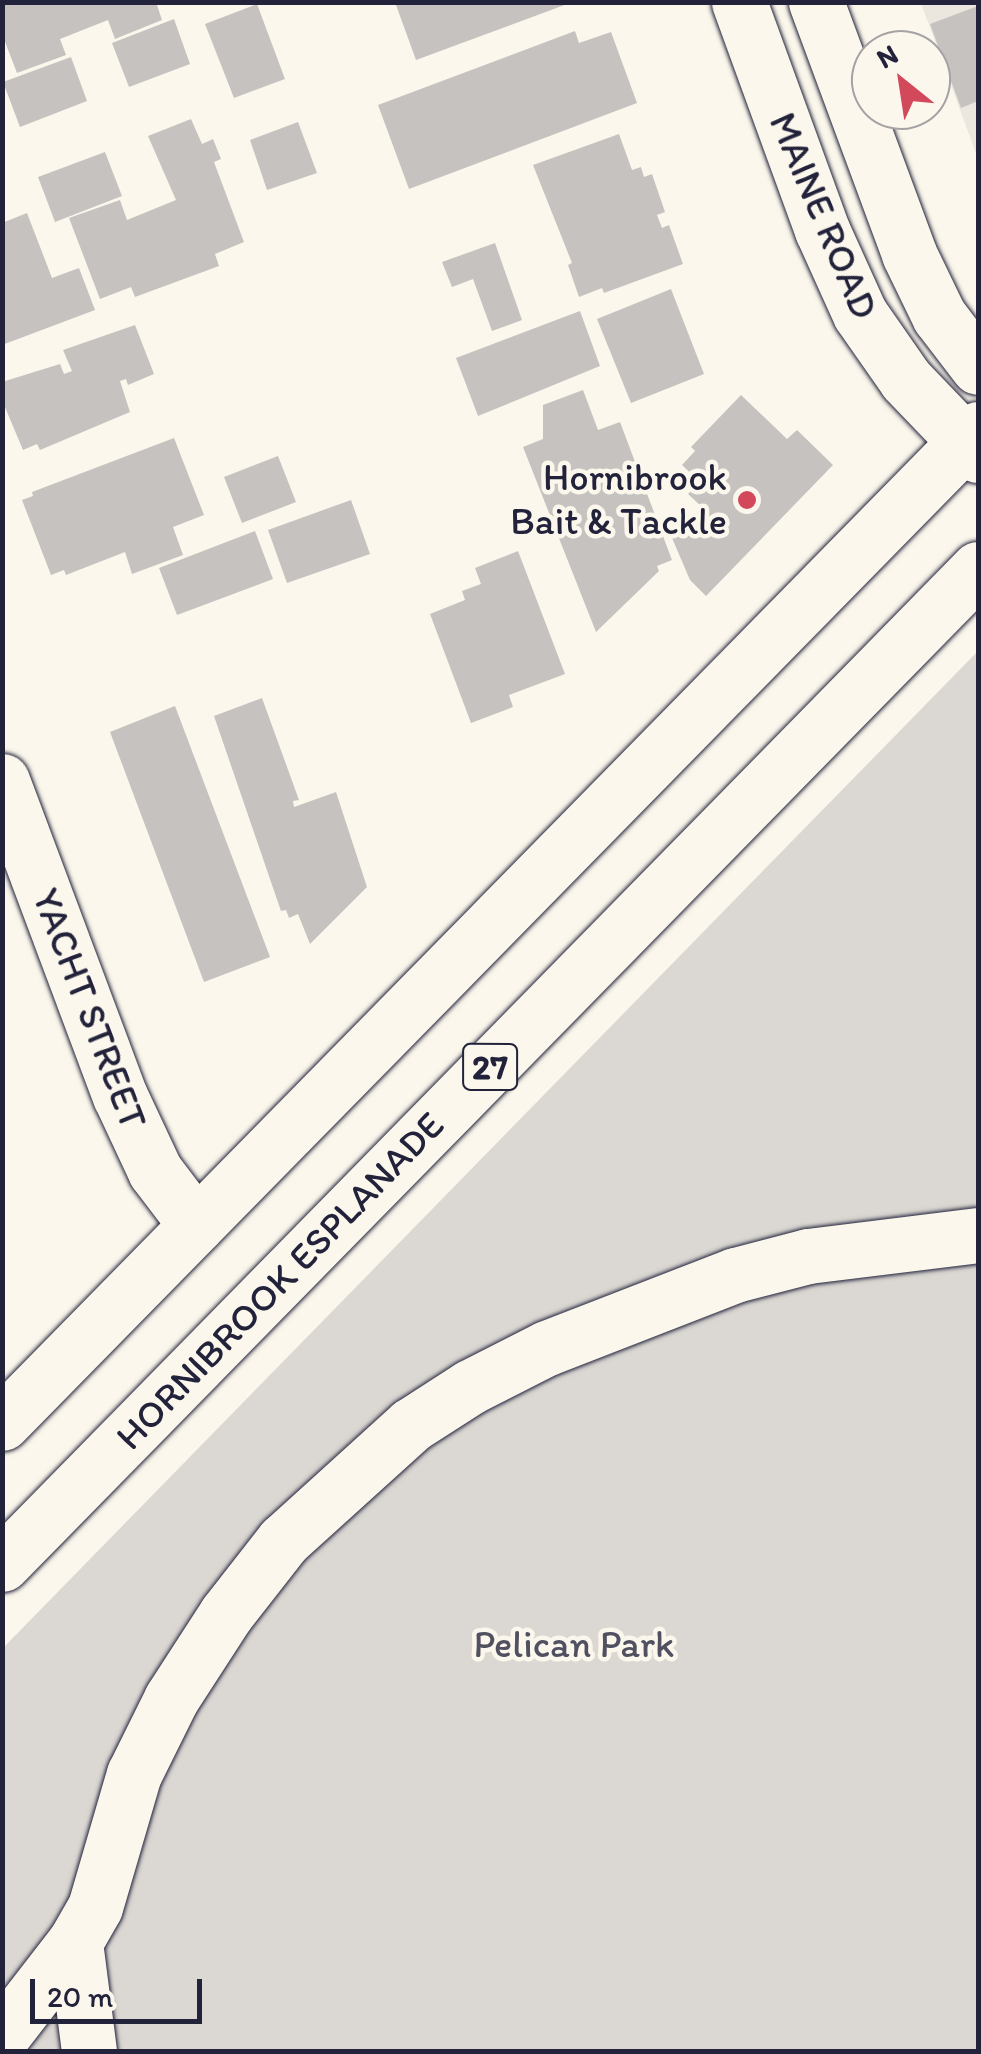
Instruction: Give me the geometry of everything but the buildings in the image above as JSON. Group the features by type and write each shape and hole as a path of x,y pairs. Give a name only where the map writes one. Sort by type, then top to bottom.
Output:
{"main road":[{"name":"MAINE ROAD","path":"739,2 822,230 860,314 906,380 974,442"},
{"name":"MAINE ROAD","path":"816,2 909,254 939,316 978,367"},
{"path":"2,1423 974,442"},
{"name":"HORNIBROOK ESPLANADE","path":"2,1564 978,569"},
{"name":"YACHT STREET","path":"2,781 120,1096 154,1172 196,1225"},
{"path":"2,2036 76,1942 95,1907 134,1774 171,1699 216,1628 282,1541 411,1425 470,1387 547,1348 735,1275 808,1256 978,1235"},
{"path":"76,1942 89,2052"}],"shaded area":[{"path":"921,3 978,3 978,159 951,85 951,30 931,30"}],"green space":[{"name":"Pelican Park","path":"978,651 978,2051 3,2052 3,1648"}],"place":[{"name":"Hornibrook Bait & Tackle","path":"747,500"}]}
